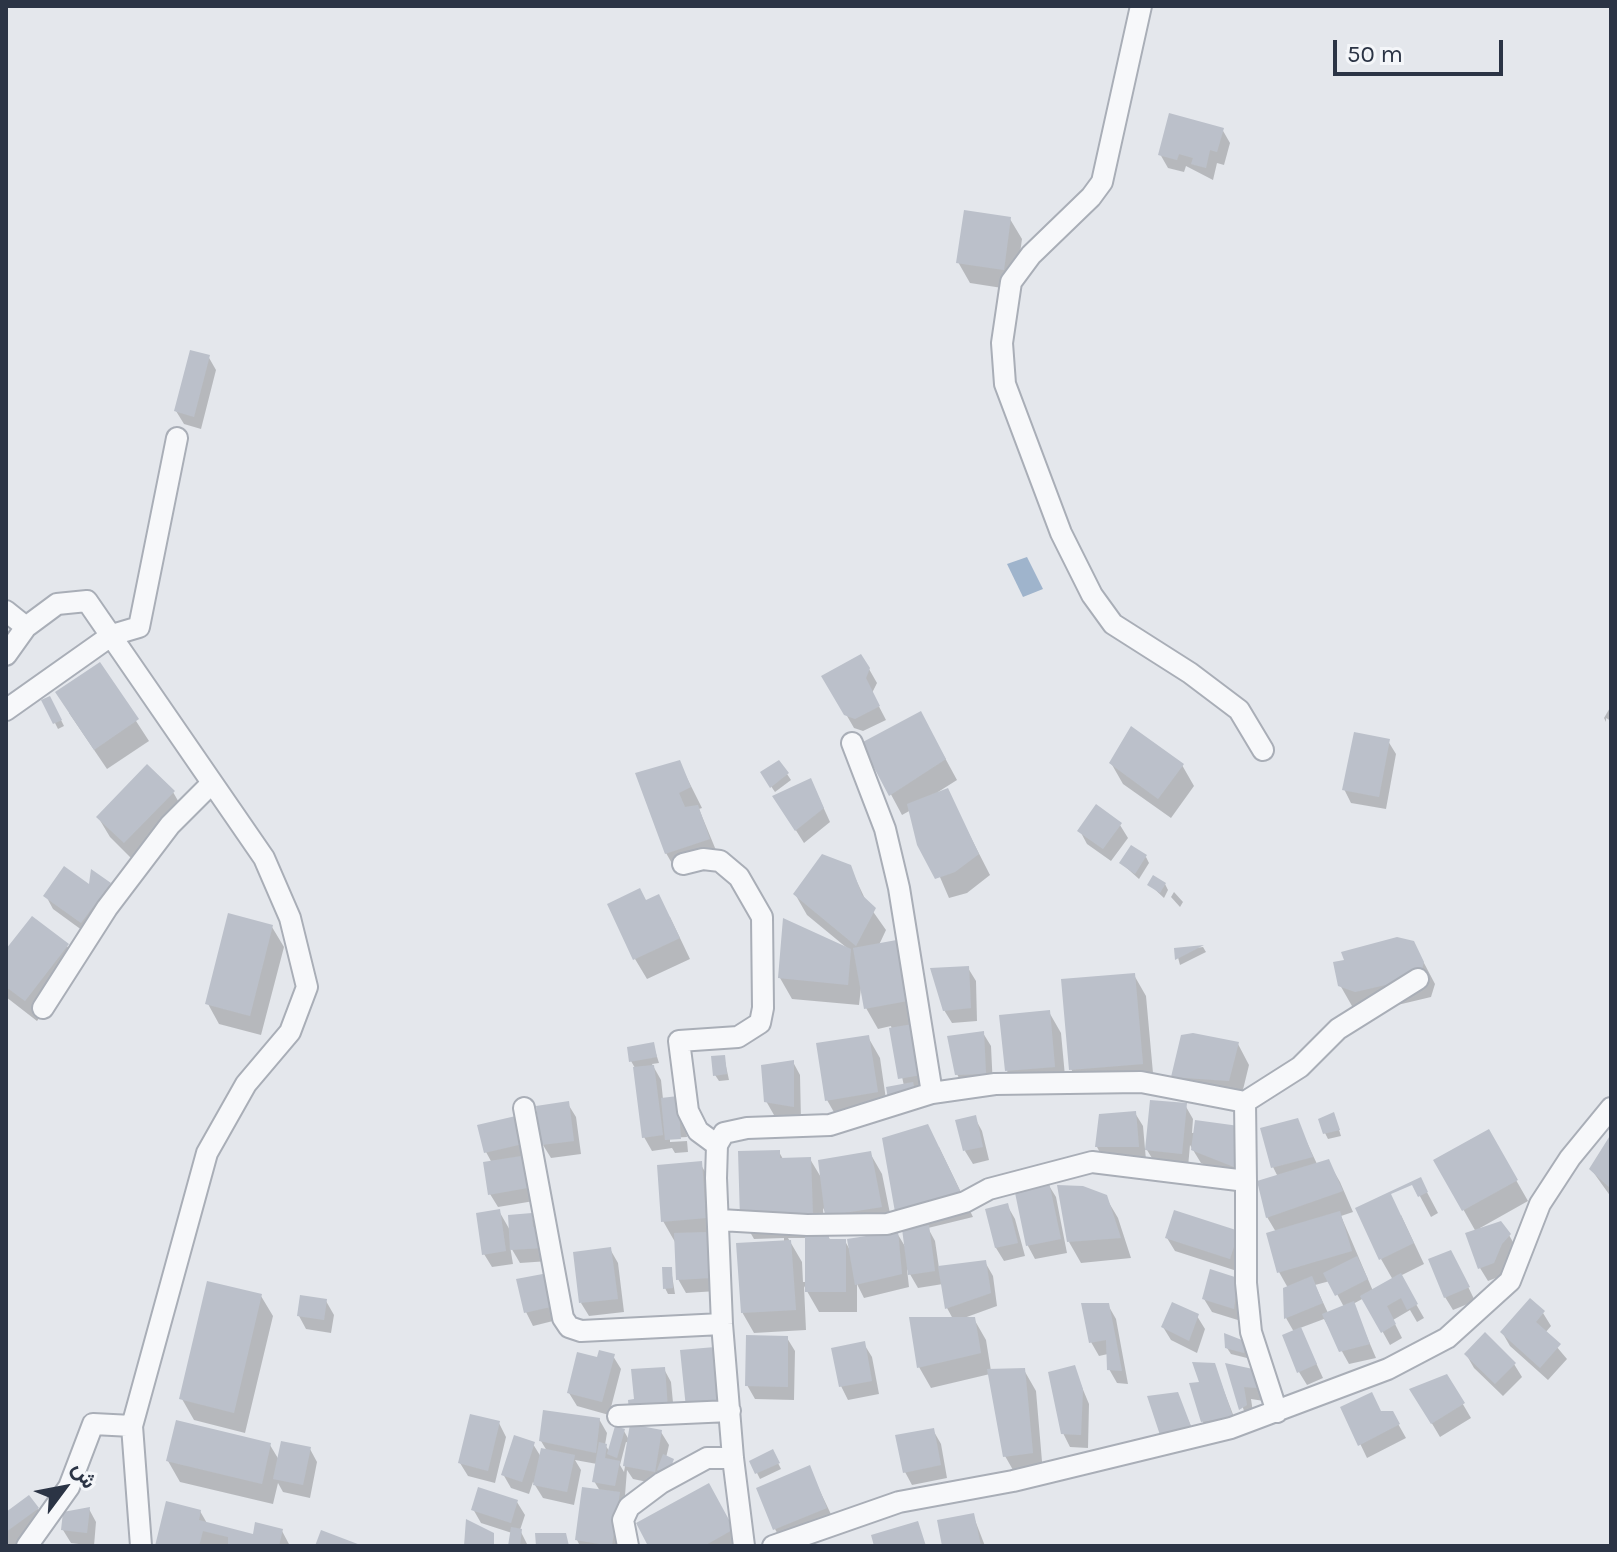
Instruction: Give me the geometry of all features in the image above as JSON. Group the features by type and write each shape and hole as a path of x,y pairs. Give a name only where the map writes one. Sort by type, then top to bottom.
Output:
{"street":[{"path":"1141,6 1102,182 1091,197 1031,255 1011,282 1002,343 1005,384 1061,533 1092,595 1113,624 1190,673 1239,710 1263,750"},
{"path":"6,710 112,635 139,627 177,438"},
{"path":"6,655 26,627 57,604 87,601 264,858 290,918 307,987 290,1032 246,1084 207,1153 132,1426 141,1546"},
{"path":"6,611 26,627"},
{"path":"852,743 885,829 899,888 932,1093"},
{"path":"43,1008 107,908 170,825 212,783"},
{"path":"683,864 703,859 720,861 744,884 762,917 762,1019 751,1032 738,1037 679,1041 688,1111 698,1131 717,1145"},
{"path":"744,1546 722,1324 716,1178 717,1145 724,1133 733,1129 830,1125 932,1093 995,1084 1141,1082 1245,1102 1300,1067 1338,1029 1418,979"},
{"path":"1245,1102 1246,1283 1251,1332 1277,1412"},
{"path":"524,1108 563,1318 569,1327 581,1331 722,1324"},
{"path":"773,1546 899,1502 1013,1481 1231,1428 1388,1369 1447,1338 1510,1281 1540,1204 1570,1158 1611,1108"},
{"path":"720,1220 807,1225 887,1224 965,1202 989,1189 1092,1162 1246,1181"},
{"path":"618,1416 730,1411"},
{"path":"27,1546 69,1487 93,1424 132,1426"},
{"path":"628,1546 623,1520 629,1507 661,1483 707,1458 733,1458"}],"water":[{"path":"1027,557 1043,589 1023,597 1007,564"}],"building":[{"path":"1169,113 1224,128 1217,152 1210,150 1206,168 1191,164 1193,158 1179,154 1177,160 1158,155"},
{"path":"964,210 1011,217 1004,270 956,263"},
{"path":"190,350 210,355 194,417 174,411"},
{"path":"861,654 870,668 866,678 880,706 855,719 844,715 821,676"},
{"path":"100,662 139,719 94,750 55,692"},
{"path":"50,696 62,720 53,724 41,700"},
{"path":"921,711 946,759 889,796 861,743"},
{"path":"1131,726 1184,764 1158,799 1109,763"},
{"path":"1354,732 1390,739 1379,797 1342,790"},
{"path":"680,760 691,787 679,793 685,807 698,805 710,839 665,854 635,773"},
{"path":"779,760 789,773 770,788 760,772"},
{"path":"147,764 175,791 124,843 96,817"},
{"path":"811,778 824,808 795,831 772,796"},
{"path":"948,788 979,854 955,872 935,879 917,845 907,804"},
{"path":"1096,804 1122,823 1103,849 1077,831"},
{"path":"1131,845 1147,855 1135,874 1119,863"},
{"path":"822,854 851,865 862,895 876,908 856,946 793,894"},
{"path":"64,866 89,884 91,869 111,883 81,923 43,896"},
{"path":"1153,875 1166,883 1160,893 1147,885"},
{"path":"640,888 646,900 659,894 680,938 633,960 607,904"},
{"path":"228,913 273,925 250,1016 205,1004"},
{"path":"32,916 69,944 25,1001 6,987 6,949"},
{"path":"783,918 851,949 848,985 778,978"},
{"path":"1397,937 1414,941 1424,962 1420,977 1355,992 1338,986 1333,962 1344,960 1341,952"},
{"path":"902,939 913,1000 864,1009 853,948"},
{"path":"1204,945 1175,960 1174,948"},
{"path":"969,966 971,1008 943,1011 930,968"},
{"path":"1135,973 1143,1064 1069,1070 1061,979"},
{"path":"1050,1010 1055,1067 1005,1071 999,1015"},
{"path":"913,1024 921,1075 898,1079 889,1028"},
{"path":"984,1031 986,1074 955,1075 947,1036"},
{"path":"1193,1033 1239,1042 1229,1081 1171,1077 1181,1035"},
{"path":"869,1035 878,1092 825,1101 816,1043"},
{"path":"654,1042 657,1057 629,1062 627,1047"},
{"path":"725,1055 727,1074 713,1076 711,1056"},
{"path":"794,1060 794,1107 764,1102 761,1065"},
{"path":"654,1065 663,1135 642,1138 633,1067"},
{"path":"913,1082 916,1094 888,1099 886,1087"},
{"path":"678,1096 681,1139 665,1140 661,1098"},
{"path":"1150,1100 1187,1103 1182,1154 1145,1150"},
{"path":"569,1101 574,1141 541,1145 536,1106"},
{"path":"1136,1111 1139,1147 1095,1147 1099,1114"},
{"path":"1334,1112 1340,1130 1323,1134 1318,1119"},
{"path":"520,1115 527,1143 484,1153 477,1125"},
{"path":"976,1115 983,1147 963,1151 955,1120"},
{"path":"1298,1118 1313,1157 1271,1168 1260,1128"},
{"path":"1195,1120 1239,1126 1239,1169 1191,1150"},
{"path":"928,1124 963,1197 895,1212 882,1138"},
{"path":"1489,1129 1518,1180 1462,1211 1433,1160"},
{"path":"1611,1134 1611,1189 1589,1169"},
{"path":"780,1150 780,1158 811,1157 813,1217 740,1219 738,1151"},
{"path":"871,1151 882,1207 825,1216 818,1160"},
{"path":"528,1155 533,1187 488,1195 483,1162"},
{"path":"1329,1159 1343,1191 1266,1218 1257,1181"},
{"path":"702,1161 706,1218 661,1222 657,1165"},
{"path":"1421,1177 1428,1192 1418,1197 1412,1185 1391,1194 1414,1243 1379,1260 1355,1208"},
{"path":"1049,1182 1061,1239 1026,1246 1014,1188"},
{"path":"1057,1185 1083,1186 1107,1195 1121,1238 1067,1242"},
{"path":"1008,1203 1018,1243 995,1248 985,1209"},
{"path":"500,1209 506,1251 482,1255 476,1213"},
{"path":"1174,1210 1239,1231 1230,1259 1165,1238"},
{"path":"1340,1211 1352,1251 1277,1273 1266,1233"},
{"path":"532,1213 533,1227 541,1227 543,1248 510,1250 508,1215"},
{"path":"1501,1221 1511,1234 1502,1244 1494,1263 1478,1269 1465,1233"},
{"path":"929,1225 935,1271 908,1275 902,1229"},
{"path":"805,1231 829,1231 829,1239 846,1239 846,1292 805,1292"},
{"path":"898,1231 902,1274 855,1285 847,1239"},
{"path":"709,1232 711,1278 676,1280 674,1233"},
{"path":"791,1240 796,1310 741,1313 736,1243"},
{"path":"611,1247 618,1299 579,1303 573,1252"},
{"path":"1451,1250 1470,1287 1444,1298 1428,1259"},
{"path":"1357,1256 1368,1279 1335,1296 1323,1273"},
{"path":"986,1260 991,1293 945,1309 938,1266"},
{"path":"662,1267 672,1267 673,1288 663,1289"},
{"path":"1210,1269 1238,1278 1234,1309 1202,1299"},
{"path":"548,1273 555,1306 524,1313 516,1279"},
{"path":"1401,1273 1418,1304 1407,1310 1401,1298 1387,1306 1396,1324 1381,1333 1360,1296"},
{"path":"1312,1276 1323,1303 1284,1319 1283,1288"},
{"path":"207,1281 262,1294 234,1413 179,1399"},
{"path":"300,1295 327,1299 324,1320 297,1316"},
{"path":"1530,1298 1545,1311 1536,1322 1561,1344 1540,1368 1500,1332"},
{"path":"1354,1301 1370,1344 1339,1352 1322,1314"},
{"path":"1172,1302 1199,1314 1189,1341 1161,1327"},
{"path":"1081,1303 1109,1303 1122,1371 1107,1370 1106,1340 1089,1343"},
{"path":"909,1317 975,1317 981,1353 917,1368"},
{"path":"1301,1327 1317,1364 1297,1373 1282,1335"},
{"path":"1485,1332 1516,1363 1495,1384 1464,1354"},
{"path":"1224,1333 1247,1342 1244,1353 1225,1348"},
{"path":"746,1335 788,1336 788,1387 745,1386"},
{"path":"865,1341 872,1381 839,1387 831,1348"},
{"path":"715,1347 721,1404 686,1408 680,1350"},
{"path":"599,1350 615,1354 602,1402 567,1393 577,1352 597,1357"},
{"path":"1192,1362 1215,1363 1233,1417 1201,1422 1189,1383 1199,1382"},
{"path":"1225,1363 1253,1369 1258,1388 1244,1387 1247,1405 1239,1410"},
{"path":"1075,1365 1083,1389 1081,1435 1061,1434 1048,1372"},
{"path":"665,1367 668,1410 629,1413 628,1400 634,1399 631,1369"},
{"path":"1025,1368 1033,1453 1003,1457 987,1369"},
{"path":"1447,1374 1465,1403 1431,1424 1409,1389"},
{"path":"1178,1392 1191,1426 1160,1435 1147,1396"},
{"path":"1372,1392 1381,1411 1393,1411 1400,1424 1358,1446 1340,1407"},
{"path":"543,1410 600,1418 596,1453 539,1441"},
{"path":"470,1414 500,1421 488,1471 458,1463"},
{"path":"176,1420 271,1443 262,1484 166,1461"},
{"path":"630,1424 662,1430 655,1472 623,1466"},
{"path":"615,1426 625,1429 617,1458 607,1454"},
{"path":"934,1428 941,1465 903,1473 895,1435"},
{"path":"514,1435 535,1442 522,1482 501,1475"},
{"path":"281,1441 311,1447 303,1485 273,1479"},
{"path":"599,1442 607,1444 605,1458 620,1461 615,1486 592,1482"},
{"path":"541,1448 575,1455 567,1492 533,1485"},
{"path":"773,1449 780,1463 755,1474 749,1461"},
{"path":"663,1454 674,1459 668,1475 657,1470"},
{"path":"810,1465 827,1508 773,1530 756,1488"},
{"path":"709,1483 734,1529 704,1546 648,1546 636,1523"},
{"path":"478,1487 518,1500 511,1523 471,1510"},
{"path":"582,1487 620,1492 612,1546 575,1540"},
{"path":"29,1495 39,1508 6,1532 6,1512"},
{"path":"166,1501 201,1510 199,1520 253,1534 255,1522 283,1529 279,1546 228,1546 228,1537 203,1531 199,1546 155,1546"},
{"path":"90,1507 87,1533 61,1530 63,1512"},
{"path":"974,1513 981,1546 942,1546 937,1520"},
{"path":"466,1519 494,1533 494,1546 464,1546"},
{"path":"918,1521 926,1546 874,1546 871,1535"},
{"path":"511,1527 522,1529 520,1546 508,1546"},
{"path":"321,1530 363,1546 315,1546"},
{"path":"535,1533 566,1533 569,1546 536,1546"}]}
